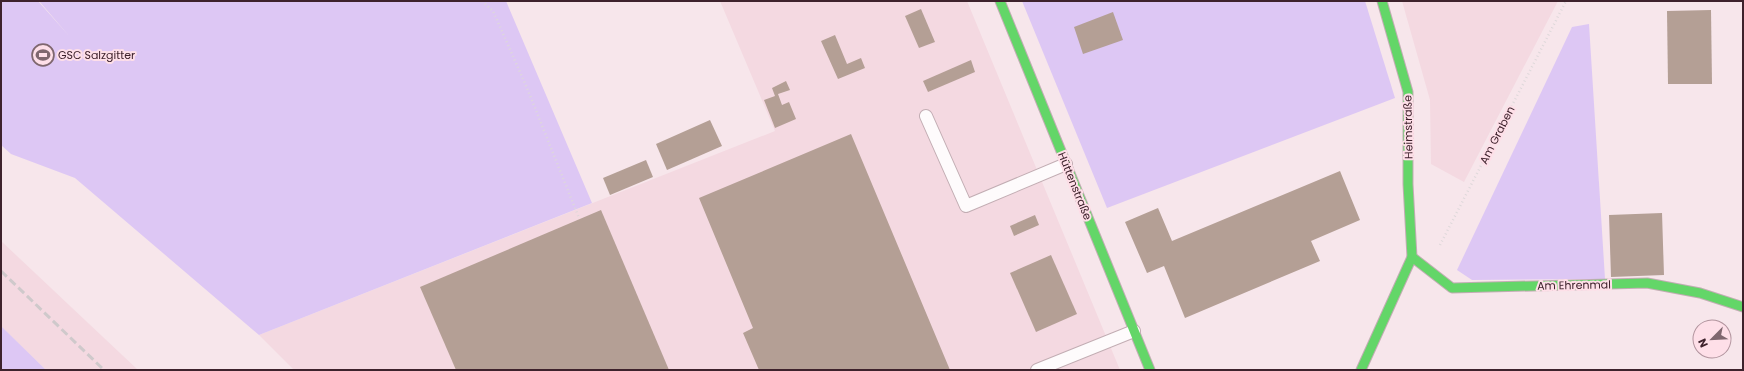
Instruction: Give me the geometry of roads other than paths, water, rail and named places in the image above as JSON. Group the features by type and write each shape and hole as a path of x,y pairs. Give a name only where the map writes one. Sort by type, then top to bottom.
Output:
{"street":[{"name":"Hüttenstraße","path":"1000,1 1150,370"},
{"name":"Heimstraße","path":"1382,1 1408,92 1408,184 1412,257"},
{"name":"Am Ehrenmal","path":"1412,257 1452,288 1647,283 1700,293 1743,307"},
{"path":"1361,370 1412,257"}],"lane":[{"path":"926,116 966,206 1066,164"},
{"path":"1037,370 1134,331"}],"railway":[{"path":"1,271 104,370"}],"place":[{"name":"GSC Salzgitter","path":"43,55"}]}
